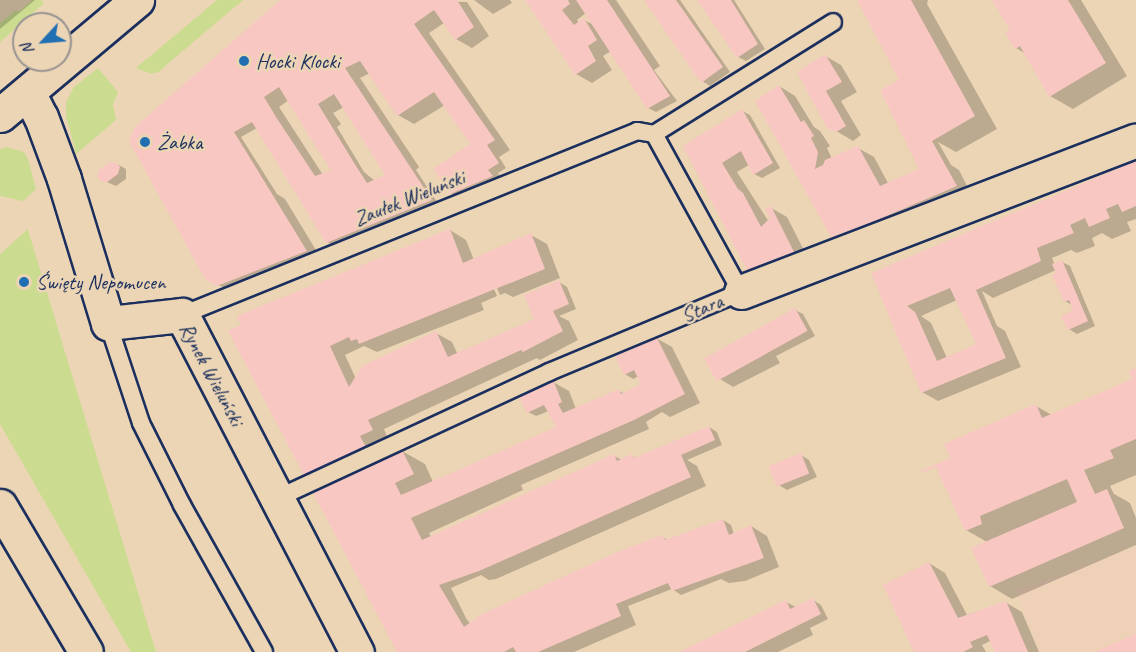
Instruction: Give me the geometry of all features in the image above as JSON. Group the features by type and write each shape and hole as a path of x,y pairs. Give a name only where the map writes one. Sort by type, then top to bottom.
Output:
{"street":[{"path":"0,115 137,0"},
{"path":"28,92 41,117 64,179 108,323"},
{"name":"Stara","path":"741,292 1136,140"},
{"name":"Rynek Wieluński","path":"108,323 182,315 357,652"},
{"path":"0,506 86,652"}],"lane":[{"name":"Zaułek Wieluński","path":"182,315 637,131 654,134 832,22"},
{"path":"654,134 741,292"},
{"name":"Stara","path":"278,498 549,372 741,292"},
{"path":"108,323 141,423 182,505 264,652"}],"shaded area":[{"path":"1136,547 1136,652 1039,652 1015,591"}],"green space":[{"path":"32,0 41,0 44,3 34,12 14,12 20,11"},
{"path":"217,0 243,0 157,73 149,73 136,68"},
{"path":"12,13 12,31 0,42 0,23"},
{"path":"98,68 118,92 113,105 116,120 76,154 66,116 66,102 74,87"},
{"path":"6,147 24,152 28,159 36,189 23,201 0,196 0,149"},
{"path":"28,229 156,652 131,652 0,424 0,254"}],"building":[{"path":"280,0 457,0 474,27 455,40 434,10 414,24 495,140 487,145 499,163 488,170 493,176 450,194 433,169 470,144 434,92 397,116 360,61 345,68 432,200 326,243 252,122 234,132 307,251 217,286 205,279 129,141 135,127","holes":["279,87 304,128 331,170 315,176 276,117 264,97","334,94 385,175 367,183 356,166 318,104"]},
{"path":"525,0 568,0 570,4 562,10 574,25 584,18 597,40 588,46 596,61 575,75"},
{"path":"576,0 607,0 670,96 647,109"},
{"path":"644,0 676,0 723,67 701,83"},
{"path":"697,0 731,0 758,44 737,58"},
{"path":"857,0 911,0 975,116 932,141 957,186 832,239 755,101 779,85 801,122 804,120 814,136 811,138 818,152 815,169 823,165 825,160 858,146 880,186 919,169 880,90 899,80"},
{"path":"992,0 1068,0 1106,63 1049,97 1020,46 1015,49 1005,33 1010,30"},
{"path":"825,54 842,82 826,91 846,126 836,132 827,128 797,72"},
{"path":"742,109 773,163 753,175 741,151 722,163 738,189 743,193 761,227 770,218 765,209 771,206 795,254 749,274 683,146"},
{"path":"1136,161 1136,206 1122,212 1118,204 1106,209 1110,218 1089,227 1085,218 1070,225 1074,233 1037,248 1041,261 976,290 1006,358 921,393 871,273","holes":["950,288 976,344 937,361 915,312 907,306"]},
{"path":"110,162 117,163 120,167 118,174 107,182 100,181 97,176 99,170"},
{"path":"450,229 463,263 531,233 545,269 359,344 357,339 351,341 349,337 330,346 349,387 362,366 436,331 448,357 534,319 524,295 559,280 569,304 553,311 563,331 523,352 521,350 368,420 373,430 360,436 366,447 304,475 228,331 241,325 237,316"},
{"path":"1062,260 1088,321 1068,330 1061,316 1073,310 1069,300 1064,302 1052,275 1056,273 1052,264"},
{"path":"795,308 808,331 717,381 704,358"},
{"path":"656,336 685,394 634,420 411,518 422,540 614,454 617,461 632,454 634,458 709,426 715,440 681,455 691,477 479,571 439,585 464,627 482,614 615,553 662,535 665,540 723,519 729,535 751,525 764,558 672,591 668,583 616,604 621,616 538,652 516,652 513,647 504,652 397,652 312,491 402,450 414,474 395,483 401,495 556,427 544,405 527,413 519,396 553,380 562,402 558,404 563,413 619,389 621,394 641,384 634,370 624,375 615,356"},
{"path":"1136,368 1136,439 1110,450 1114,458 1084,470 1095,494 1107,489 1124,528 989,587 971,548 1077,502 1067,479 980,516 982,524 965,531 936,467 922,473 921,471 951,458 944,444 1036,404 1042,418 1132,379 1129,371"},
{"path":"801,453 809,473 777,487 769,466"},
{"path":"929,562 958,618 1006,601 1028,652 995,652 987,635 970,642 973,647 963,652 914,652 883,585"},
{"path":"813,598 821,614 745,652 679,652 786,600 790,609"},
{"path":"1136,634 1136,652 1095,652"}],"place":[{"name":"Hocki Klocki","path":"244,61"},
{"name":"Żabka","path":"145,142"},
{"name":"Święty Nepomucen","path":"24,282"}]}
